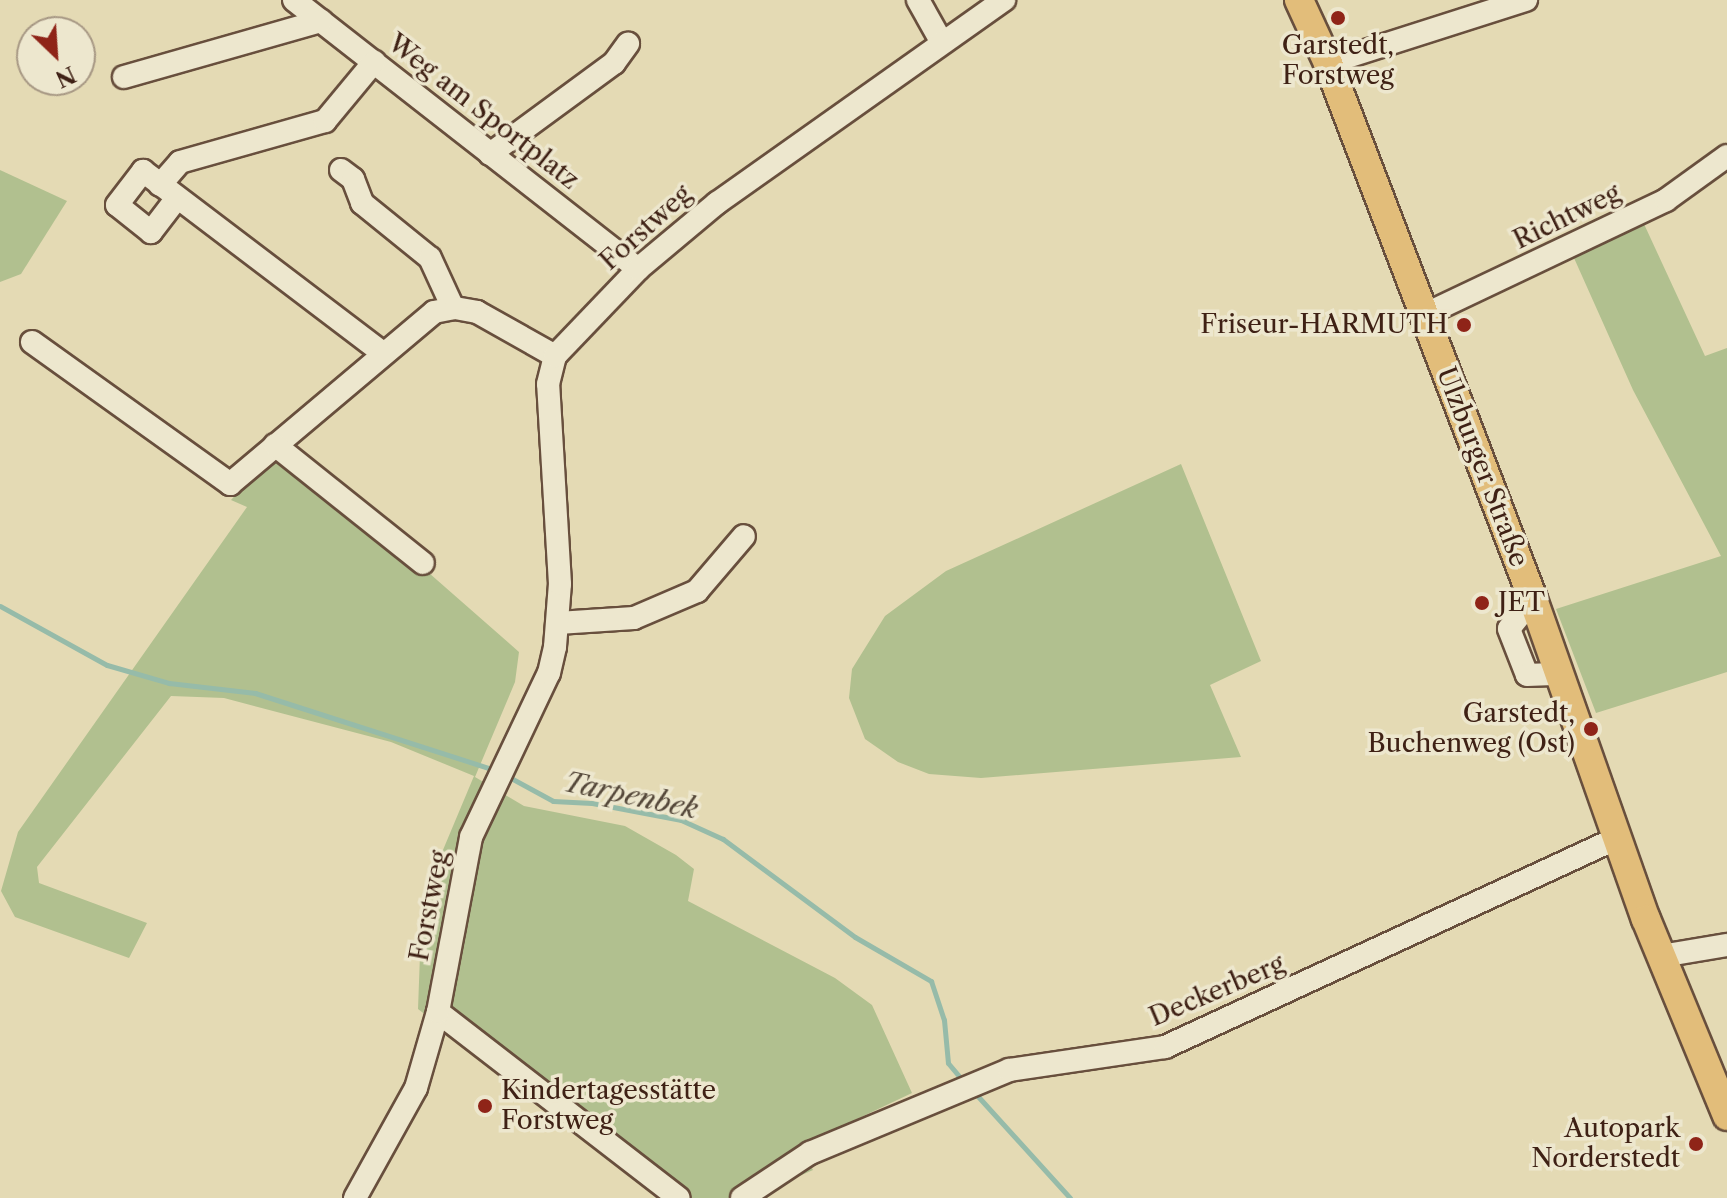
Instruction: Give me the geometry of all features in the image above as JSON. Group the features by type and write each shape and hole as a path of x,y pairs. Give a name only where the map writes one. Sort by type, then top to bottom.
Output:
{"main road":[{"name":"Ulzburger Straße","path":"1299,0 1328,63 1533,599 1661,956 1727,1116"}],"street":[{"name":"Weg am Sportplatz","path":"294,0 638,269"},
{"path":"918,0 941,41"},
{"name":"Forstweg","path":"355,1198 416,1088 438,1012 471,837 549,673 558,623 548,384 555,356 638,269 782,154 1004,0"},
{"path":"1328,63 1526,0"},
{"path":"124,77 321,21"},
{"path":"490,154 614,63 628,44"},
{"path":"374,62 325,121 180,162 169,191 383,353"},
{"name":"Richtweg","path":"1424,315 1666,200 1727,156"},
{"path":"341,170 353,179 362,203 429,256 453,308"},
{"path":"32,342 230,484 426,316 453,308 477,312 555,356"},
{"path":"275,445 423,563"},
{"path":"558,623 634,618 697,591 744,536"},
{"name":"Deckerberg","path":"742,1198 810,1153 1009,1070 1165,1047 1617,838"},
{"path":"1661,956 1727,945"},
{"path":"438,1012 679,1198"}],"green space":[{"path":"0,170 67,201 21,274 0,282"},
{"path":"1644,224 1705,356 1727,348 1727,672 1596,713 1556,609 1721,556 1633,390 1574,258"},
{"path":"272,455 429,573 519,652 515,682 475,777 524,806 625,826 676,855 694,869 688,901 835,978 872,1005 912,1093 800,1146 813,1170 777,1186 767,1198 665,1198 418,1009 422,900 474,776 391,742 224,698 171,696 37,867 39,883 147,923 129,958 15,917 1,891 18,832 247,507 231,500"},
{"path":"1181,464 1261,661 1210,685 1241,757 981,778 929,774 898,762 865,739 849,698 852,669 885,616 946,571"}],"waterway":[{"name":"Tarpenbek","path":"0,606 107,665 169,683 255,693 495,770"},
{"name":"Tarpenbek","path":"507,776 553,801 592,803 681,820 723,839 855,937 931,981 944,1020 948,1063 964,1082"},
{"name":"Tarpenbek","path":"974,1092 1070,1198"}],"place":[{"name":"Garstedt, Forstweg","path":"1338,18"},
{"name":"Friseur-HARMUTH","path":"1464,325"},
{"name":"JET","path":"1482,603"},
{"name":"Garstedt, Buchenweg (Ost)","path":"1591,729"},
{"name":"Kindertagesstätte Forstweg","path":"485,1106"},
{"name":"Autopark Norderstedt","path":"1696,1144"}]}
